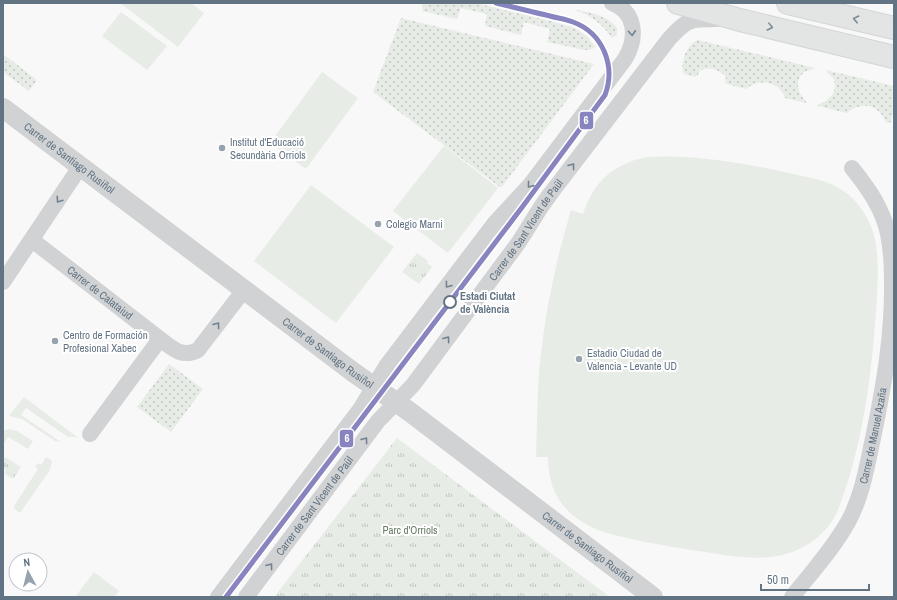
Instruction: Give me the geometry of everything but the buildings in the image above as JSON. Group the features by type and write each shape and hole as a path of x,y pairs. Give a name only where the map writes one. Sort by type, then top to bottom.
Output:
{"main road":[{"path":"678,3 740,20 894,57"},
{"path":"788,3 894,28"}],"street":[{"name":"Carrer de Sant Vicent de Paül","path":"218,597 361,408 387,365 494,224 530,185 625,59 630,51 633,38 632,23 627,12 621,6 612,3"},
{"name":"Carrer de Sant Vicent de Paül","path":"246,597 378,422 413,385 519,242 551,192 679,27 686,22 696,19 740,20"},
{"name":"Carrer de Santiago Rusiñol","path":"3,108 653,597"},
{"path":"3,282 80,167"},
{"name":"Carrer de Manuel Azaña","path":"792,597 827,554 848,522 859,497 883,393 892,300 891,260 888,233 880,209 867,187 852,168"},
{"name":"Carrer de Calataiud","path":"32,240 160,339 182,353 191,353 198,350 244,290"},
{"path":"90,434 160,339"}],"green space":[{"path":"120,3 191,3 204,13 178,47"},
{"path":"423,3 476,3 551,21 575,28 587,36 596,47 589,50 584,50 547,42 550,29 524,22 521,35 485,26 487,14 461,8 457,19 422,11"},
{"path":"573,9 603,17 613,23 617,28 617,35 612,38 595,20"},
{"path":"121,12 167,46 147,70 102,36"},
{"path":"401,18 594,64 501,188 373,92"},
{"path":"698,40 815,68 802,74 798,81 799,90 806,103 785,98 778,88 768,83 757,83 746,89 727,84 725,82 726,77 714,69 700,70 698,75 695,77 684,74 683,60 687,49"},
{"path":"3,54 37,80 29,91 3,72"},
{"path":"826,70 894,86 894,116 892,116 891,122 886,122 883,116 875,108 870,106 858,107 847,113 818,106 832,95 835,88 834,80"},
{"path":"322,72 358,98 306,169 270,143"},
{"path":"444,146 498,188 448,253 393,211"},
{"name":"Estadi Ciutat de València","path":"664,156 718,160 755,166 819,180 839,188 851,197 858,204 872,228 877,249 878,282 871,363 859,440 842,500 833,520 814,541 788,554 762,558 736,557 642,541 607,533 593,528 580,521 569,512 560,501 549,474 548,457 536,457 538,383 541,351 555,270 571,210 583,214 593,192 606,176 624,164 647,157"},
{"path":"311,185 394,247 336,323 254,261"},
{"path":"417,253 428,261 427,263 432,267 419,284 402,272"},
{"path":"169,364 203,389 171,432 137,407"},
{"path":"24,397 77,437 68,437 26,408 21,415 61,442 55,441 22,419 9,416"},
{"path":"9,429 17,431 33,441 28,449 8,437 3,445 3,431"},
{"name":"Parc d'Orriols","path":"397,438 610,597 274,597"},
{"path":"5,457 21,467 13,479 4,473 6,470 3,468 3,461"},
{"path":"46,457 52,461 50,470 20,513 14,506 38,469 35,467 38,463 41,465"},
{"path":"94,572 119,591 115,597 75,597"}],"transit line":[{"name":"6","path":"226,597 523,206 605,95 608,84 608,62 599,42 592,34 583,27 570,21 496,3"}],"place":[{"name":"Institut d'Educació Secundària Orriols","path":"222,148"},
{"name":"Colegio Marni","path":"378,224"},
{"name":"Estadi Ciutat de València","path":"450,302"},
{"name":"Centro de Formación Profesional Xabec","path":"55,341"},
{"name":"Estadio Ciudad de Valencia - Levante UD","path":"579,359"}]}
